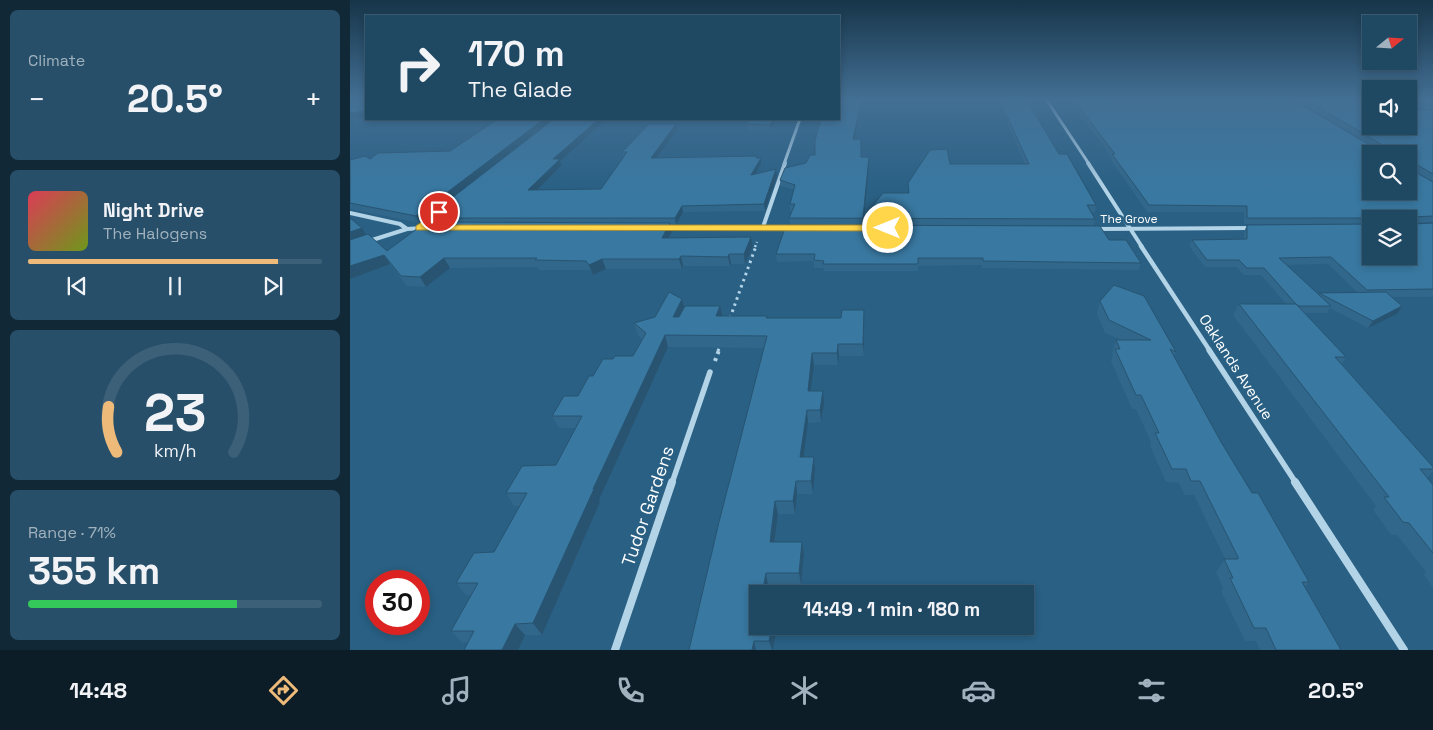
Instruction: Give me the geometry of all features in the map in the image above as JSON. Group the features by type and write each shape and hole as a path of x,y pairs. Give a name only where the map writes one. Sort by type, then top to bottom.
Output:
{"street":[{"path":"763,227 796,129"},
{"name":"Oaklands Avenue","path":"1066,129 1404,650"},
{"path":"419,228 439,212"},
{"path":"350,213 400,224 407,229"},
{"path":"363,243 407,229 426,228"},
{"path":"654,228 794,228"},
{"name":"The Grove","path":"1094,229 1258,228"},
{"name":"Tudor Gardens","path":"615,650 710,372"}],"path":[{"path":"727,327 763,227"},
{"path":"710,372 724,336"}],"building":[{"path":"482,129 530,129 416,216 350,203 350,160 365,156 370,159 378,153 450,151"},
{"path":"541,129 587,129 553,159 560,159 528,190 601,189 627,152 622,152 644,129 672,129 651,158 757,156 756,158 761,158 751,175 776,169 764,204 682,206 675,218 426,218"},
{"path":"818,129 855,129 853,139 861,139 861,157 869,157 863,218 883,193 909,193 908,183 930,150 947,149 950,164 1029,164 1013,129 1044,129 1059,154 1067,154 1096,205 1087,205 1095,219 789,218 795,204 790,204 795,185 780,180 785,168 806,163 810,155 815,155 815,140"},
{"path":"1096,129 1343,129 1370,145 1362,145 1362,200 1417,200 1417,173 1433,182 1433,216 1417,217 1417,210 1362,210 1362,218 1247,218 1247,206 1149,205"},
{"path":"1417,129 1433,129 1433,174 1417,165 1417,145 1382,145 1366,135 1417,135"},
{"path":"350,218 362,228 350,232"},
{"path":"426,222 670,223 662,238 751,237 744,254 729,254 728,257 681,256 679,259 602,259 589,265 586,261 535,260 537,258 444,258 420,277 401,276 384,255 350,266 350,240 368,234 387,251"},
{"path":"1433,223 1433,289 1367,290 1331,257 1279,258 1331,306 1299,306 1264,268 1247,268 1239,260 1207,260 1192,240 1247,239 1247,225 1362,224 1362,265 1417,265 1417,224"},
{"path":"786,225 1100,226 1109,240 1126,240 1141,263 983,261 983,258 918,258 918,264 823,264 824,261 814,260 815,254 776,254"},
{"path":"1114,285 1144,296 1176,352 1170,349 1221,442 1252,493 1258,493 1309,582 1302,582 1341,650 1276,650 1266,628 1254,628 1230,578 1233,578 1224,559 1238,559 1238,557 1200,481 1191,481 1186,469 1172,469 1155,433 1159,433 1141,395 1136,395 1115,349 1120,349 1116,340 1151,340 1109,320 1100,301"},
{"path":"669,292 682,299 673,317 679,317 685,306 720,306 716,316 767,316 766,318 841,318 842,310 864,310 863,344 838,344 837,353 812,353 808,391 823,391 820,410 807,410 800,457 814,457 811,481 796,481 793,501 775,501 770,542 802,542 799,573 766,573 764,585 749,585 749,635 770,635 769,641 754,641 752,650 689,650 719,522 767,336 665,335 533,623 515,624 502,650 464,650 474,631 451,631 478,583 456,583 474,553 494,552 527,493 506,493 522,466 556,465 582,416 552,416 564,396 578,396 589,376 593,376 603,359 613,359 615,356 633,356 646,333 634,323 655,317"},
{"path":"1386,292 1402,306 1373,321 1319,293"},
{"path":"1239,304 1296,304 1346,357 1335,357 1433,467 1433,469 1420,469 1433,485 1433,553 1409,523 1403,522 1384,497 1389,497"}],"route":[{"path":"439,212 419,228 888,228"}]}
